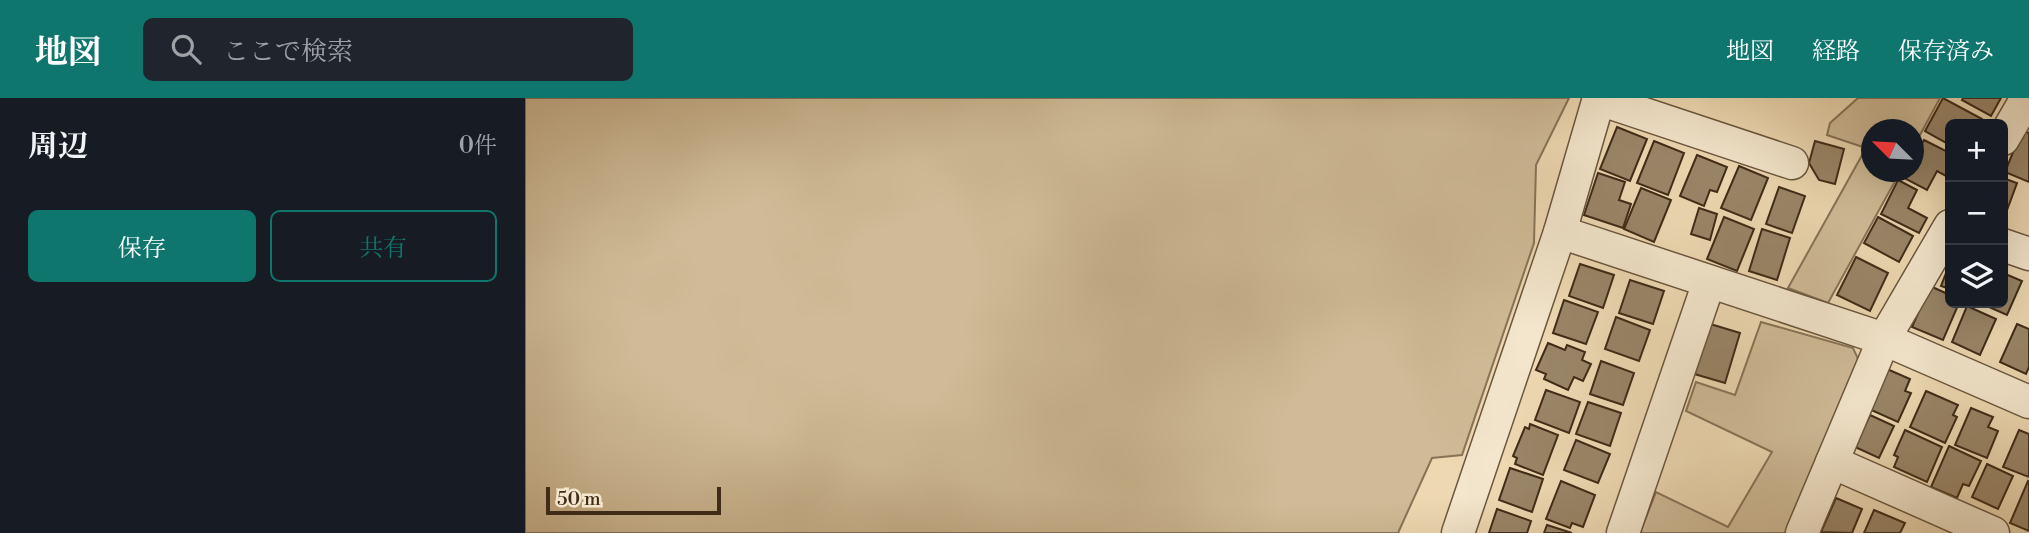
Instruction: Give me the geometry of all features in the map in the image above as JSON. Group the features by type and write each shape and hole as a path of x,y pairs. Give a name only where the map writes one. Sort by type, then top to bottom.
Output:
{"street":[{"path":"1458,533 1560,232 1599,99 1792,163"},
{"path":"1560,232 1884,339 2029,402"},
{"path":"1803,533 1884,339 1945,235"},
{"path":"2008,247 2029,254"},
{"path":"1623,533 1709,282"},
{"path":"1832,462 1993,533"}],"shaded area":[{"path":"525,98 1569,98 1536,165 1534,243 1462,455 1432,458 1398,533 525,533"},
{"path":"1858,98 1940,98 1924,128 1924,119 1861,119 1861,146 1827,135 1830,123"},
{"path":"1861,157 1861,182 1895,182 1828,303 1788,288"},
{"path":"1761,322 1853,348 1859,361 1787,533 1640,533 1656,492 1728,527 1772,452 1686,411 1696,382 1735,395"}],"building":[{"path":"1943,98 1982,119 1945,119 1945,142 1925,131"},
{"path":"2001,98 1991,116 1962,100"},
{"path":"1617,127 1647,139 1630,181 1600,169"},
{"path":"2022,130 2029,133 2029,182 2008,173 2008,165"},
{"path":"1924,140 1945,150 1945,175 1937,171 1927,190 1912,182 1924,182"},
{"path":"1654,141 1684,153 1668,195 1637,183"},
{"path":"1815,141 1844,149 1835,184 1819,180 1809,163"},
{"path":"1697,155 1727,167 1717,192 1710,190 1704,206 1680,196"},
{"path":"1739,166 1768,178 1751,220 1721,208"},
{"path":"1598,173 1625,182 1619,200 1631,204 1623,228 1584,215"},
{"path":"2008,180 2017,183 2008,207"},
{"path":"1897,182 1902,182 1917,190 1908,208 1927,218 1919,233 1881,214"},
{"path":"1779,187 1805,196 1792,233 1766,224"},
{"path":"1641,188 1671,200 1654,242 1624,229"},
{"path":"1699,208 1717,214 1710,240 1691,234"},
{"path":"1724,217 1754,229 1737,271 1707,259"},
{"path":"1878,217 1913,236 1899,262 1864,243"},
{"path":"1762,229 1790,238 1777,280 1749,271"},
{"path":"1856,257 1888,273 1870,311 1837,295"},
{"path":"1580,264 1614,275 1603,308 1569,296"},
{"path":"2008,275 2022,281 2007,315 1991,308 2008,308"},
{"path":"1630,280 1664,291 1653,324 1619,313"},
{"path":"1930,286 1945,293 1945,308 1957,308 1943,340 1912,327"},
{"path":"1564,300 1598,312 1586,344 1553,333"},
{"path":"1966,308 1996,319 1980,355 1952,342"},
{"path":"1616,317 1650,330 1639,361 1605,349"},
{"path":"1707,323 1740,333 1725,383 1691,373"},
{"path":"2017,324 2029,329 2029,367 2026,374 2000,362"},
{"path":"1548,343 1565,350 1567,345 1585,352 1582,360 1591,364 1583,381 1574,377 1568,390 1544,379 1546,374 1536,370"},
{"path":"1601,361 1634,373 1623,405 1590,394"},
{"path":"1887,369 1910,379 1905,391 1911,393 1898,422 1869,409"},
{"path":"1546,390 1580,402 1569,433 1535,420"},
{"path":"1926,391 1958,405 1953,415 1957,417 1945,443 1910,427"},
{"path":"1588,402 1621,413 1610,446 1576,434"},
{"path":"1971,408 1993,417 1988,427 1998,431 1987,458 1955,445"},
{"path":"1870,415 1894,426 1879,458 1855,447"},
{"path":"1530,424 1558,435 1543,475 1515,464 1517,458 1513,456 1525,427 1529,429"},
{"path":"1905,430 1942,447 1927,482 1894,467 1898,457 1894,455"},
{"path":"2019,430 2029,434 2029,477 2003,467"},
{"path":"1576,440 1610,454 1598,483 1564,470"},
{"path":"1949,446 1981,461 1969,486 1963,484 1957,498 1931,487"},
{"path":"1987,464 2013,476 1998,509 1972,497"},
{"path":"1510,468 1543,479 1532,512 1499,500"},
{"path":"1561,481 1595,495 1583,527 1572,523 1570,528 1546,519"},
{"path":"2029,482 2029,531 2010,523"},
{"path":"1836,498 1862,509 1852,533 1821,532"},
{"path":"1497,509 1531,521 1527,533 1489,533"},
{"path":"1874,510 1905,523 1900,533 1864,533"},
{"path":"1547,525 1572,533 1544,533"}]}
